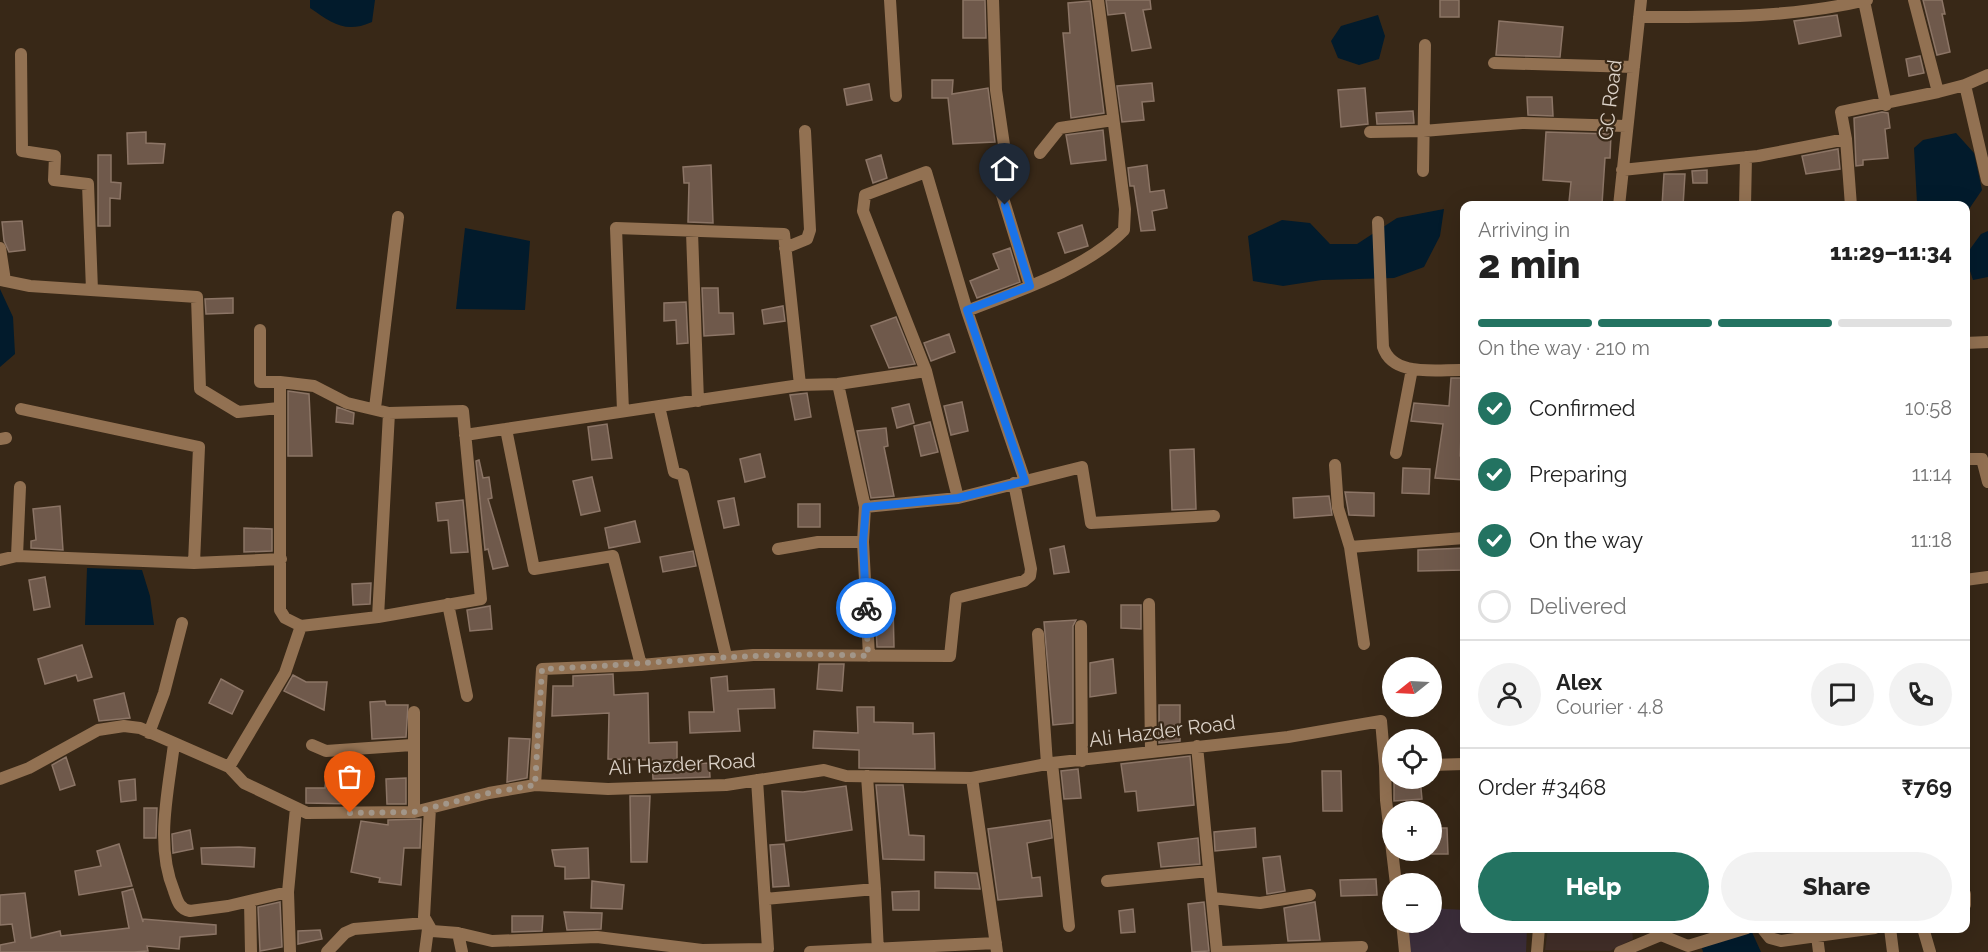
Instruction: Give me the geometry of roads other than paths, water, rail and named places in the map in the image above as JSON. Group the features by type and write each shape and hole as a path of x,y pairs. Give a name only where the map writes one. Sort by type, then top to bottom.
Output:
{"street":[{"path":"890,0 896,96"},
{"path":"993,0 996,90 1004,145 999,185 1030,286"},
{"path":"967,310 1030,286 1108,247 1125,230 1125,209 1098,0"},
{"name":"GC Road","path":"1619,201 1641,0"},
{"path":"1639,17 1745,18 1802,5 1865,0 1886,105"},
{"path":"1914,0 1938,92"},
{"path":"1424,171 1425,45"},
{"path":"21,54 22,151 55,156 54,180 88,184 92,290"},
{"path":"1494,63 1634,67"},
{"path":"1851,201 1846,140 1840,112 1886,105 1938,92 1965,85 1988,75"},
{"path":"1965,85 1987,180"},
{"path":"1040,153 1060,128 1113,120"},
{"path":"1370,132 1423,132 1522,123 1626,126"},
{"path":"785,248 807,239 810,230 806,131"},
{"path":"1622,170 1746,157 1846,140"},
{"path":"1745,201 1746,157"},
{"path":"535,785 542,669 641,665 726,656 950,656 957,598 1024,581 1030,576 1020,482 926,172 865,195 863,211 926,371 958,498"},
{"path":"375,408 398,217"},
{"path":"1378,222 1383,347 1386,358 1395,365 1412,369 1460,370"},
{"path":"623,411 615,228 784,234 800,385"},
{"path":"692,232 698,401"},
{"path":"0,248 2,280 30,286 197,297 200,389 238,412 279,408"},
{"path":"260,330 260,382 280,382 314,386 347,403 389,413 463,411 481,598 378,617 301,626 285,618 280,610 280,382"},
{"path":"1970,343 1988,342"},
{"path":"1396,453 1412,369"},
{"path":"465,435 800,385 838,384 926,371"},
{"path":"838,384 866,507 863,542 868,656"},
{"path":"659,406 674,472 683,475 726,656"},
{"path":"21,409 199,447 194,563"},
{"path":"378,617 389,413"},
{"path":"506,429 534,569 613,556 641,665"},
{"path":"1970,459 1982,459 1988,482"},
{"path":"1335,465 1338,508 1350,547 1364,644"},
{"path":"866,507 958,498 1082,467 1091,523 1214,516"},
{"path":"17,556 20,487"},
{"path":"1350,547 1460,538"},
{"path":"778,549 818,542 863,542"},
{"path":"0,560 17,556 194,563 281,559"},
{"path":"1970,579 1988,577"},
{"path":"448,604 467,696"},
{"path":"1149,604 1151,751"},
{"path":"149,733 164,693 182,623"},
{"path":"229,767 285,674 301,626"},
{"path":"1082,627 1082,760"},
{"path":"1038,634 1069,926"},
{"path":"414,712 412,745 414,812"},
{"name":"Ali Hazder Road","path":"0,779 29,768 98,730 124,726 149,733 229,767 244,783 307,813 414,812 489,793 535,785 608,789 726,785 824,770 846,776 972,778 1050,764 1288,737 1381,721 1382,729"},
{"path":"174,744 164,839 165,870 179,904 190,911 288,892"},
{"path":"312,745 326,752 412,745"},
{"path":"1197,746 1217,952"},
{"path":"1442,765 1460,764"},
{"path":"867,776 878,951"},
{"path":"810,952 997,947 972,778"},
{"path":"427,926 432,932 458,933 492,940 597,937 702,950 773,950 765,899 757,780"},
{"path":"1387,789 1386,800 1395,873"},
{"path":"290,952 288,892 296,808"},
{"path":"425,952 430,808"},
{"path":"1107,881 1209,871"},
{"path":"765,899 875,889"},
{"path":"1212,898 1260,903 1310,895"},
{"path":"250,901 251,952"},
{"path":"327,952 345,933 354,929 427,926"},
{"path":"458,933 462,952"},
{"path":"1403,933 1405,952"},
{"path":"1537,952 1539,933"},
{"path":"1620,952 1659,933"},
{"path":"1663,933 1688,946 1731,933"},
{"path":"1766,933 1770,938 1781,941 1839,933"},
{"path":"1891,933 1893,952"},
{"path":"1924,933 1930,952"},
{"path":"1817,936 1819,952"},
{"path":"1222,952 1362,946"}],"water":[{"path":"310,0 375,0 372,22 354,27 339,25 310,8"},
{"path":"1378,15 1385,36 1379,59 1359,65 1338,58 1331,41 1341,26"},
{"path":"1956,133 1974,153 1982,190 1970,208 1970,201 1917,201 1914,148 1923,140"},
{"path":"1444,209 1440,236 1424,267 1394,278 1322,280 1283,286 1253,281 1248,236 1282,220 1310,223 1330,244 1357,244 1397,218"},
{"path":"465,228 530,241 525,310 456,309"},
{"path":"1988,231 1988,277 1973,280 1970,271 1970,249 1981,234"},
{"path":"0,289 13,317 15,354 0,367"},
{"path":"87,568 142,570 150,596 154,625 85,625"},
{"path":"1743,933 1752,933 1761,952 1703,952 1702,948"}]}
